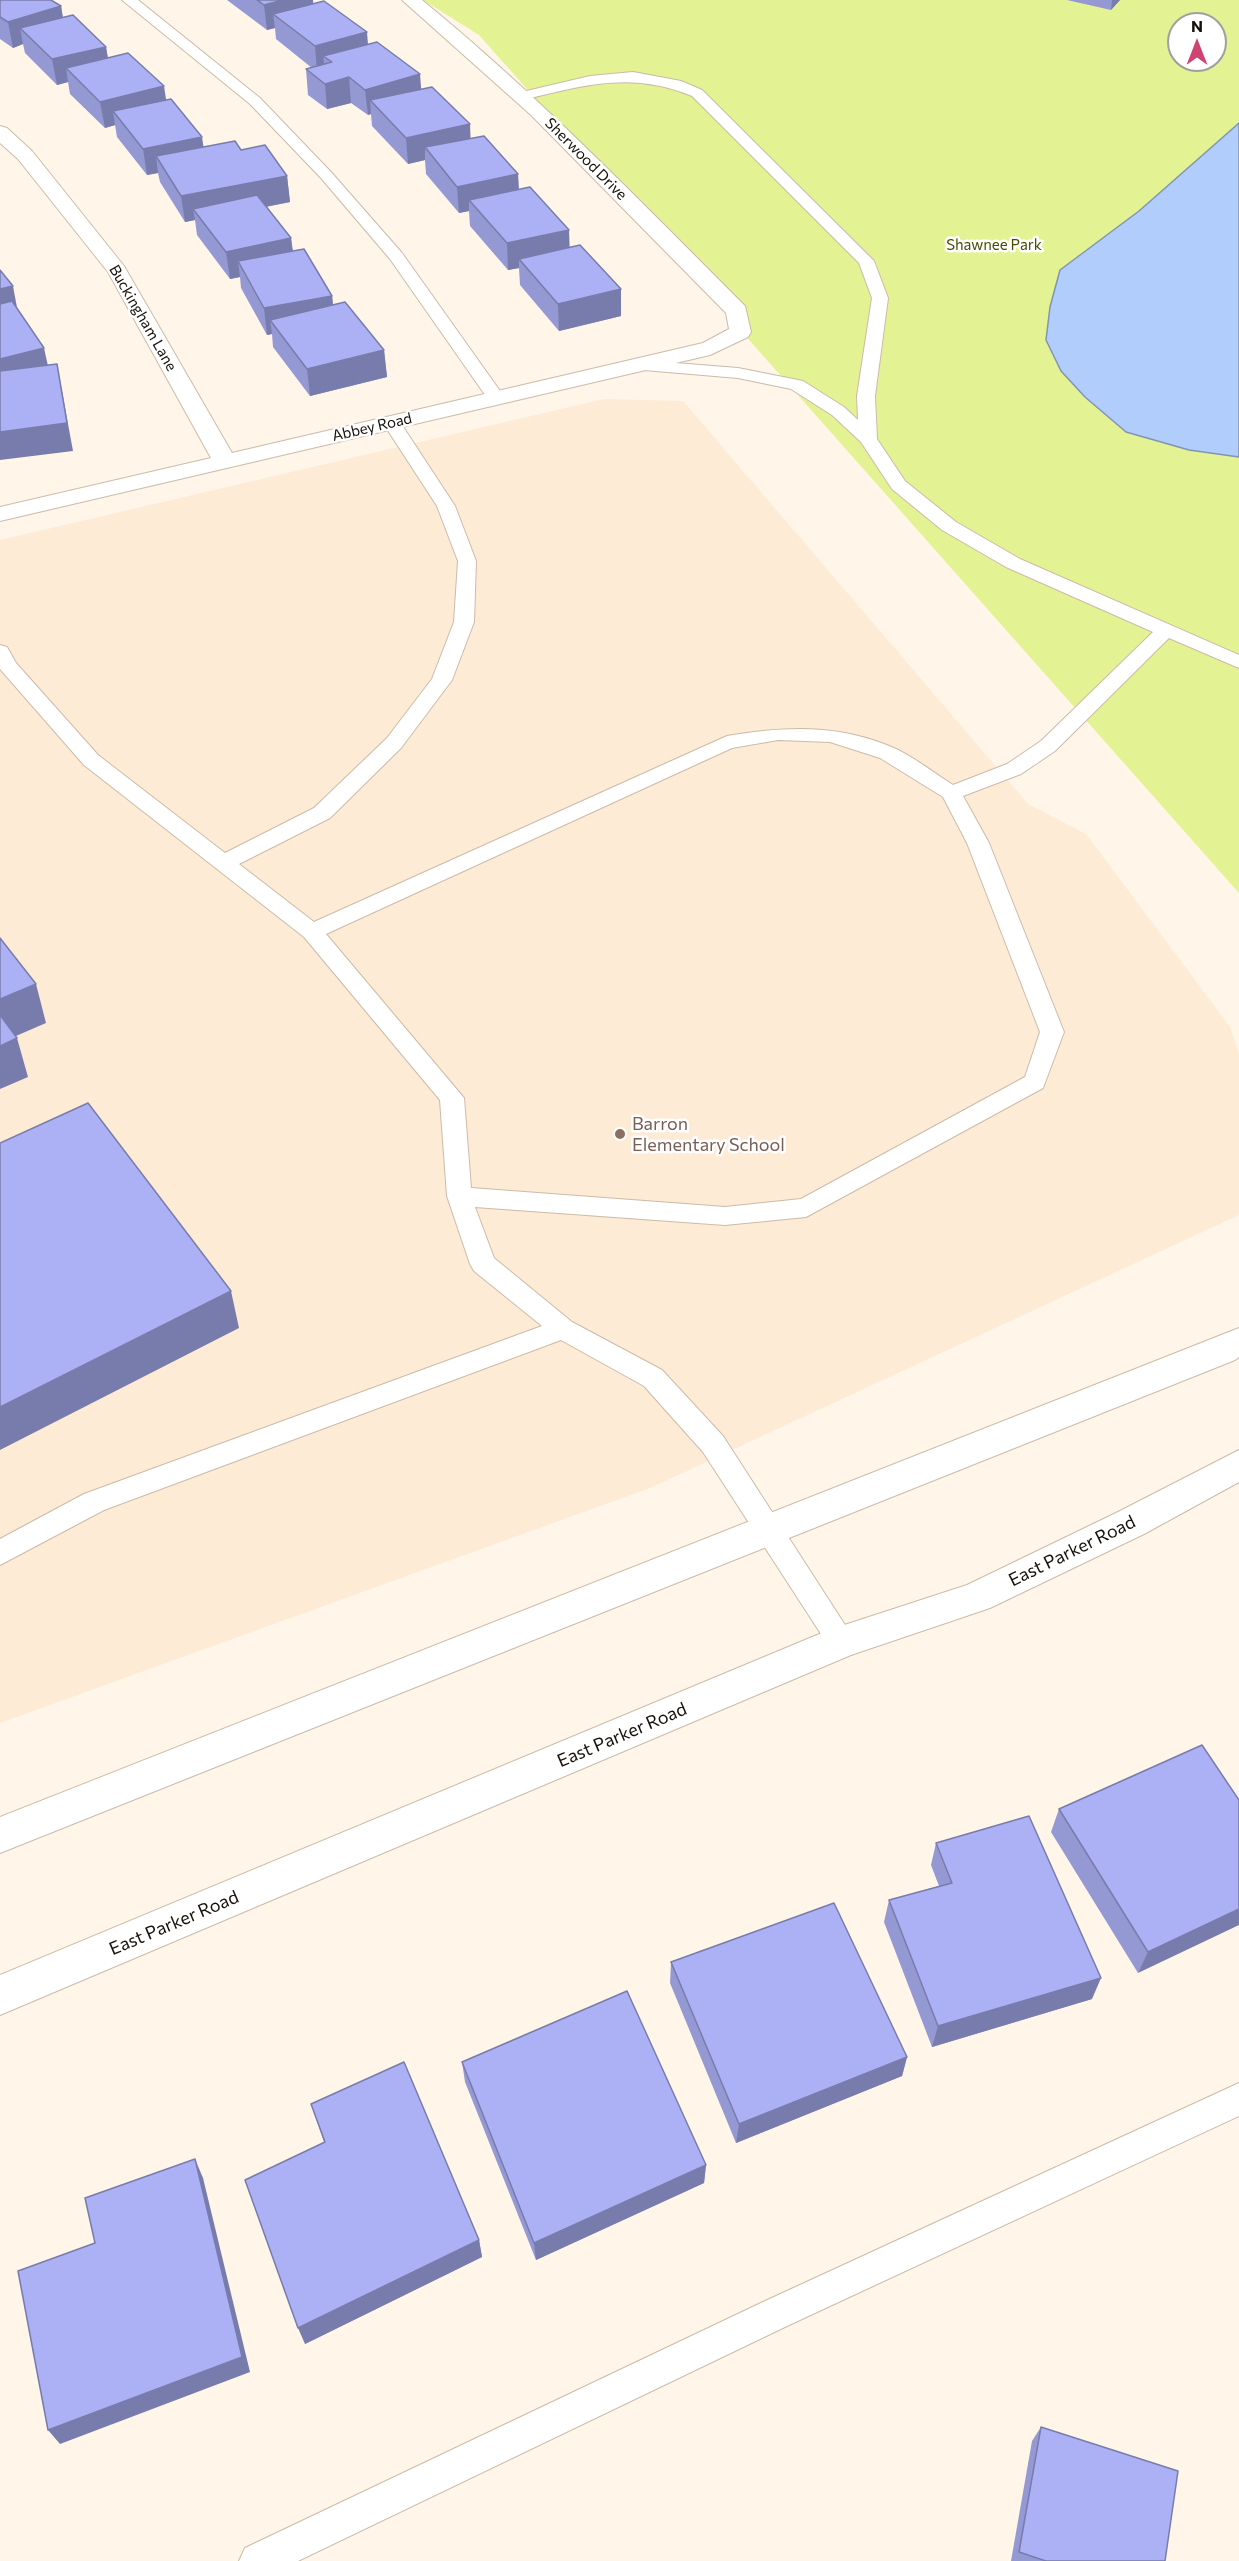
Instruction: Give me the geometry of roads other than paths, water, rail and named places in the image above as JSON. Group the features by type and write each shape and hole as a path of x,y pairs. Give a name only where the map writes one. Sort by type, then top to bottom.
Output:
{"street":[{"name":"Sherwood Drive","path":"411,0 524,96 737,311 740,332"},
{"name":"Buckingham Lane","path":"0,132 25,155 117,270 225,461"},
{"name":"Abbey Road","path":"0,514 710,348 740,332"},
{"path":"0,1835 1223,1350 1239,1341"},
{"name":"East Parker Road","path":"0,1995 842,1642 977,1597 1131,1523 1239,1465"}],"lane":[{"path":"129,0 255,101 326,175 396,256 496,398"},
{"path":"524,96 603,77 640,77 674,81 698,93 866,261 880,298 866,396 868,438"},
{"path":"639,365 738,373 797,386 838,411 868,438 897,485 949,526 1013,563 1239,662"},
{"path":"222,864 322,813 394,744 442,680 464,622 466,561 446,506 392,423"},
{"path":"951,793 1014,769 1048,746 1167,629"},
{"path":"0,651 7,665 91,760 312,932 452,1098 459,1196 483,1264 563,1329 653,1378 713,1444 842,1642"},
{"path":"312,932 727,742 778,734 831,736 887,753 951,793 978,843 1052,1032 1035,1082 806,1208 725,1216 459,1196"},
{"path":"0,1553 94,1502 563,1329"},
{"path":"258,2561 775,2314 1239,2099"}],"water":[{"path":"1239,123 1239,457 1189,450 1126,432 1085,397 1061,371 1046,340 1050,307 1060,270 1139,211"}],"place":[{"name":"Barron Elementary School","path":"620,1134"}],"park label":[{"name":"Shawnee Park","path":"994,245"}]}
